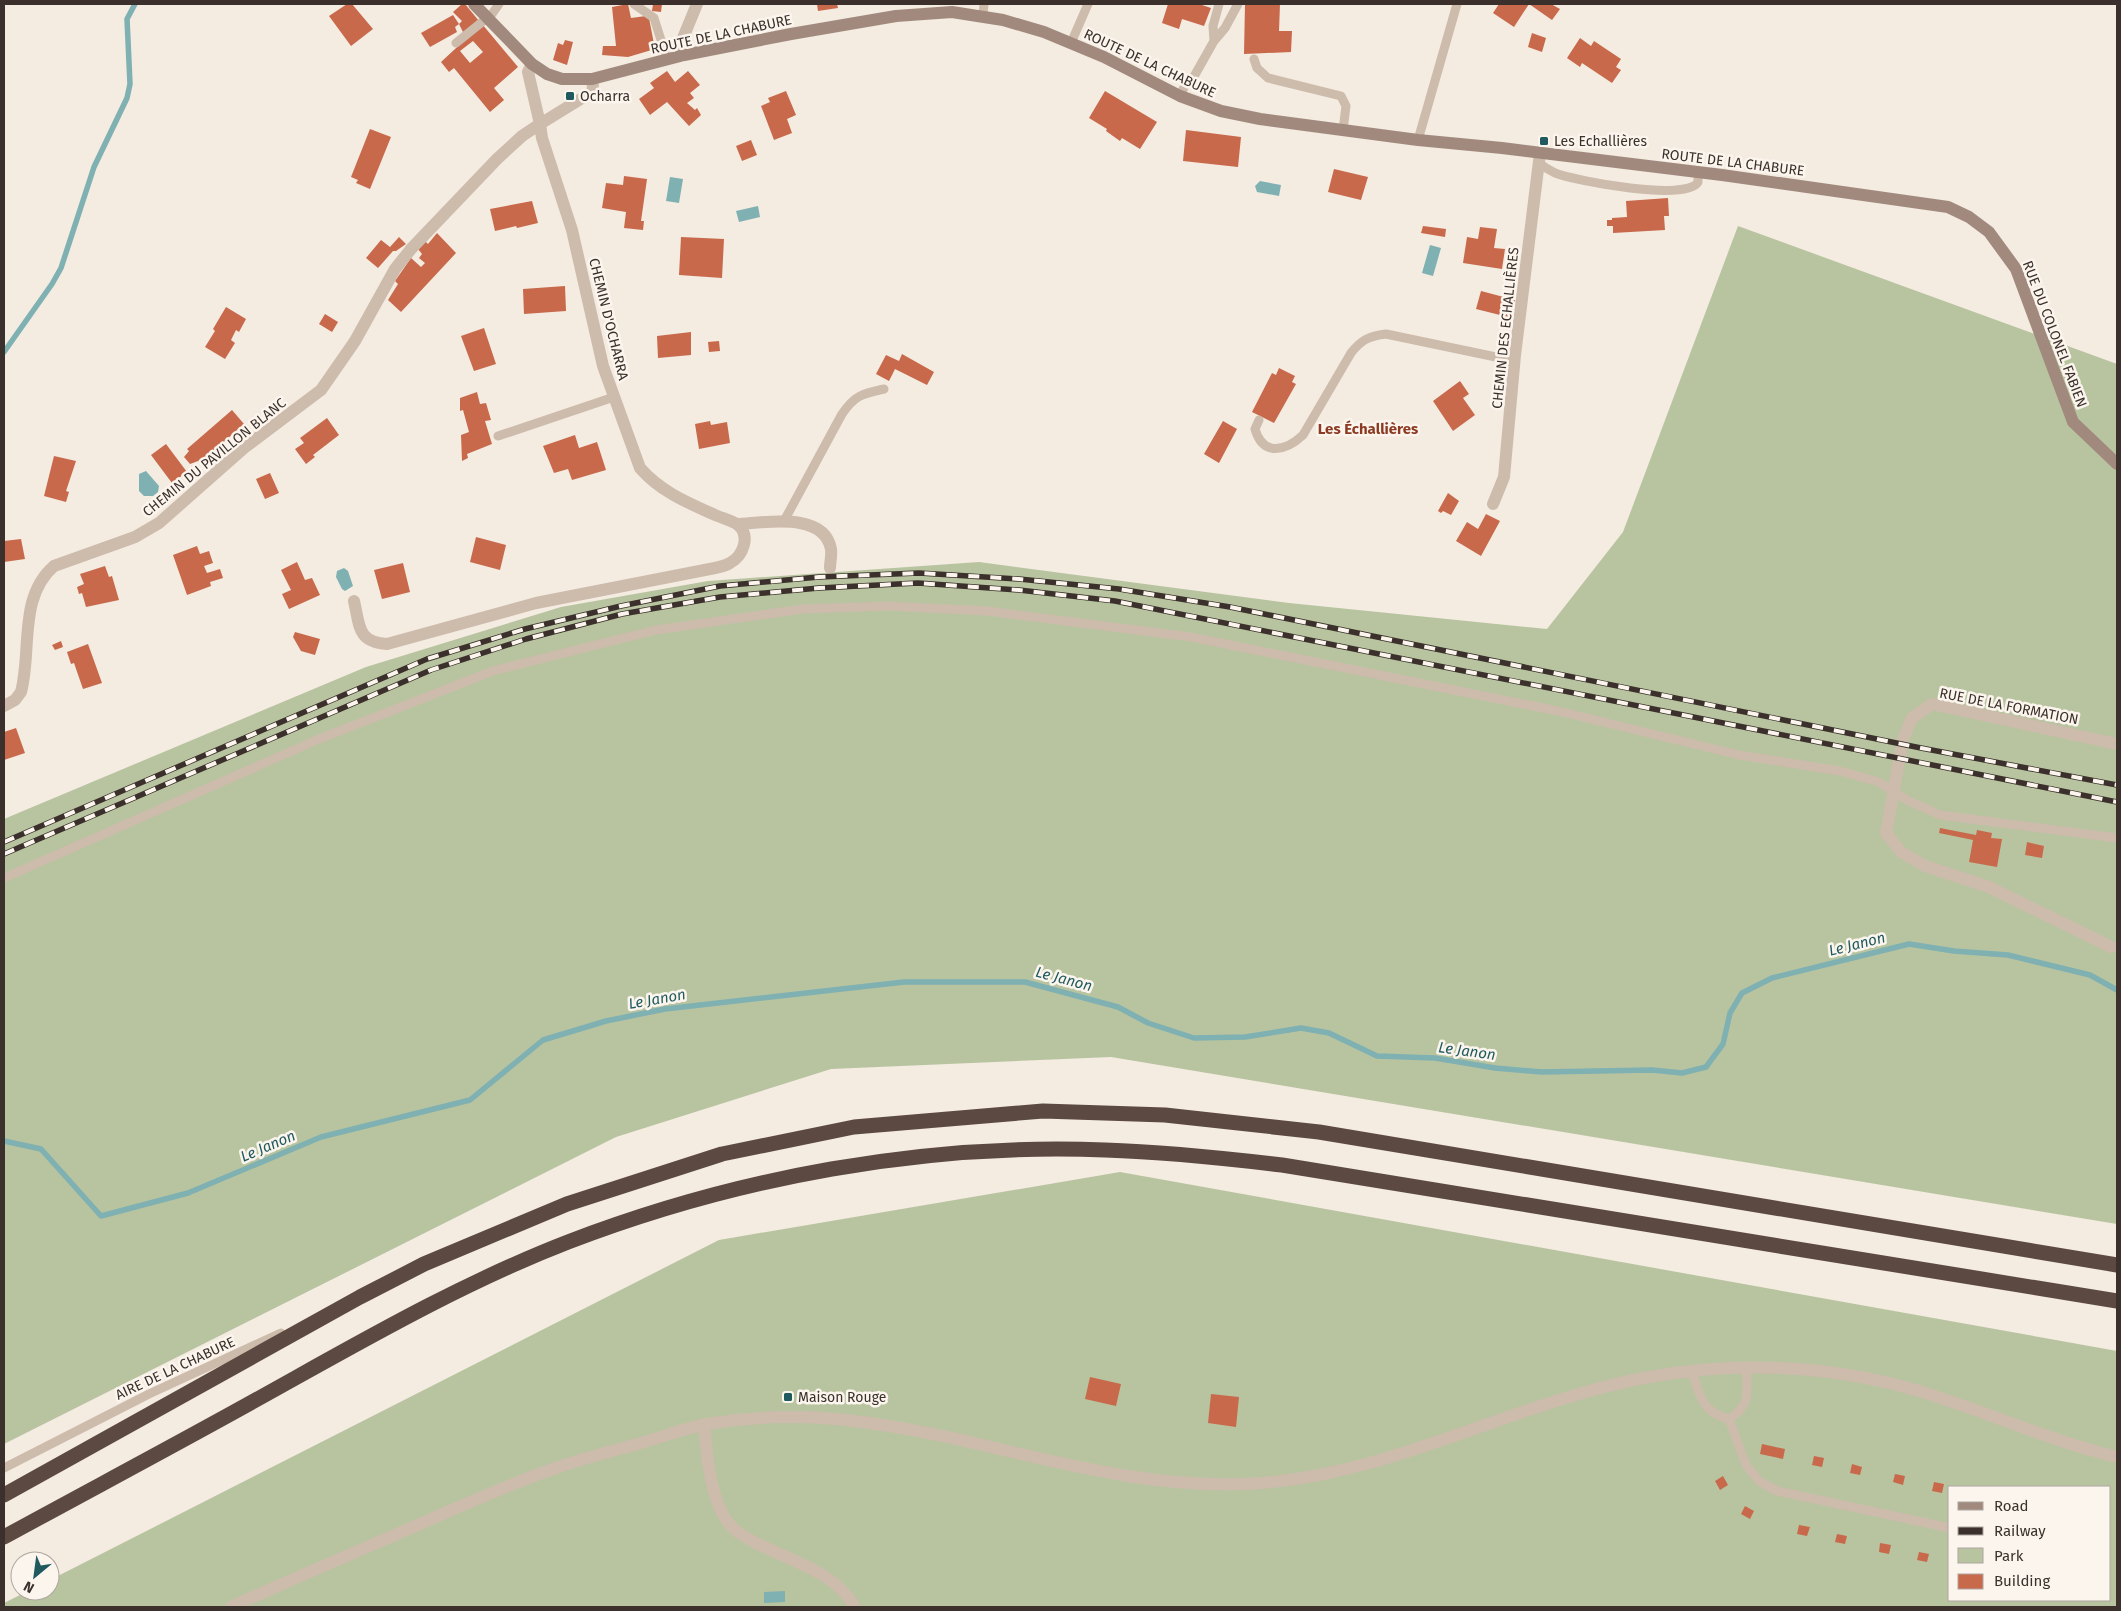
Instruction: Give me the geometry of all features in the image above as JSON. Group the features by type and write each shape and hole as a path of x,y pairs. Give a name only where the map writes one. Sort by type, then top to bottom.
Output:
{"highway":[{"path":"4,1495 360,1297 424,1264 567,1204 722,1154 854,1127 1043,1111 1165,1115 1318,1132 2117,1265"},
{"path":"4,1537 371,1336 506,1269 568,1242 652,1213 760,1183 854,1165 944,1155 1033,1150 1149,1152 1291,1166 2117,1302"}],"main road":[{"name":"ROUTE DE LA CHABURE","path":"474,4 532,64 547,74 562,79 592,79 684,55 896,16 952,12 984,7 1104,57 1180,96 1220,111 1260,120 1418,140 1539,158 1698,173 1933,204 1948,207 1969,217 1989,232"},
{"name":"RUE DU COLONEL FABIEN","path":"1989,232 2016,269 2072,422 2117,464"}],"street":[{"path":"684,55 682,38 697,4"},
{"path":"532,64 528,72 540,124"},
{"name":"CHEMIN DU PAVILLON BLANC","path":"4,706 15,700 21,692 32,601 43,575 54,566 135,537 159,523 244,448 315,394 330,377 355,341 395,269 406,256 497,159 522,136 592,92 592,79"},
{"name":"CHEMIN D'OCHARRA","path":"540,124 542,138 572,230 596,342 640,468 651,481 675,497 737,524 801,522 816,527 825,537 831,548 830,568"},
{"name":"CHEMIN DES ECHALLIÈRES","path":"1493,504 1504,477 1515,361 1539,158"},
{"path":"354,601 364,637 372,643 387,644 536,603 715,568 730,563 739,555 745,543 745,533 737,524"},
{"name":"RUE DE LA FORMATION","path":"2111,947 1989,887 1925,866 1901,852 1886,833 1888,813 1904,739 1912,718 1932,704 2117,744"},
{"path":"231,1607 500,1489 560,1466 704,1425 769,1418 851,1421 928,1432 1129,1478 1200,1485 1263,1483 1334,1472 1415,1450 1597,1389 1692,1370 1746,1367 1802,1369 1861,1377 1895,1385 2117,1457"},
{"path":"704,1425 707,1457 714,1488 720,1509 732,1528 762,1546 823,1574 846,1593 855,1607"}],"lane":[{"path":"456,43 488,18 499,4"},
{"path":"634,4 654,18 667,59"},
{"path":"1071,43 1088,4"},
{"path":"1214,41 1213,26 1219,4"},
{"path":"1180,96 1186,84 1192,80 1214,41 1225,28 1238,4"},
{"path":"1418,140 1457,4"},
{"path":"1254,59 1257,68 1268,78 1341,96 1346,106 1343,130"},
{"path":"1539,158 1556,173 1641,189 1683,190 1690,188 1698,182 1698,173"},
{"path":"1259,420 1256,429 1261,442 1271,448 1282,449 1294,444 1303,435 1351,353 1359,343 1373,336 1386,334 1515,361"},
{"path":"784,522 842,414 851,402 860,395 884,389"},
{"path":"498,436 614,397"},
{"path":"4,878 319,739 493,671 656,630 803,609 887,606 987,611 1191,637 1558,711 1739,755 1840,771 1879,782 1907,800 1940,815 2117,838"},
{"name":"AIRE DE LA CHABURE","path":"4,1468 149,1394 360,1297"},
{"path":"1692,1370 1699,1393 1706,1406 1715,1416 1729,1419 1740,1412 1747,1400 1746,1367"},
{"path":"1729,1419 1746,1465 1760,1481 1777,1491 1948,1528"}],"green space":[{"path":"1738,226 2117,364 2117,1224 1111,1057 831,1069 616,1137 4,1444 4,819 366,667 561,607 708,581 979,562 1289,603 1547,629 1623,532"},
{"path":"1120,1172 2117,1351 2117,1607 4,1607 4,1603 10,1600 60,1601 60,1575 719,1240"}],"water":[{"path":"670,177 683,179 679,203 666,201"},
{"path":"1260,181 1281,185 1279,196 1257,192 1255,186"},
{"path":"758,206 760,217 739,222 736,211"},
{"path":"1430,245 1441,248 1433,276 1422,273"},
{"path":"146,471 159,486 158,492 153,496 144,496 139,491 139,474"},
{"path":"344,568 348,571 353,586 345,591 336,577 337,571"},
{"path":"785,1591 785,1602 764,1603 764,1592"}],"building":[{"path":"347,4 352,4 373,29 351,46 329,16"},
{"path":"462,4 465,4 479,21 464,34 459,24 462,21 453,12"},
{"path":"628,4 631,18 646,16 649,18 655,49 628,57 602,55 603,46 616,46 612,7"},
{"path":"653,4 662,4 661,12 652,11"},
{"path":"817,4 837,4 838,8 818,11"},
{"path":"1168,4 1199,4 1211,8 1204,26 1182,19 1179,29 1162,23"},
{"path":"1245,4 1280,4 1279,31 1292,31 1291,52 1244,54"},
{"path":"1499,4 1529,4 1514,27 1493,13"},
{"path":"1529,4 1551,4 1560,9 1552,20"},
{"path":"453,15 459,24 455,27 457,32 430,47 421,33"},
{"path":"482,24 518,67 494,88 504,100 490,112 454,68 449,72 441,62","holes":["473,41 483,52 470,63 460,51"]},
{"path":"1532,33 1546,38 1542,52 1528,47"},
{"path":"1580,38 1591,46 1594,41 1621,59 1616,67 1621,70 1612,83 1582,63 1580,67 1567,58"},
{"path":"565,40 573,42 567,65 553,60 558,43 563,45"},
{"path":"667,71 675,82 688,71 700,85 690,93 694,98 687,103 695,110 697,108 701,115 689,126 667,102 650,115 639,99 654,88 650,83"},
{"path":"786,91 796,115 787,119 792,133 774,140 761,106 770,102 768,98"},
{"path":"1105,91 1157,122 1140,149 1122,138 1120,141 1106,131 1107,129 1089,118"},
{"path":"370,129 391,137 370,189 356,183 358,180 351,177"},
{"path":"1186,130 1241,137 1238,167 1183,161"},
{"path":"751,140 757,155 742,161 736,146"},
{"path":"1334,169 1368,177 1361,200 1328,192"},
{"path":"624,176 647,179 641,221 644,221 643,230 624,228 626,212 602,208 606,183 623,185"},
{"path":"1668,198 1669,216 1664,216 1665,230 1613,233 1613,226 1607,226 1607,220 1627,217 1626,201"},
{"path":"532,201 538,223 495,231 490,209"},
{"path":"1423,226 1446,229 1445,237 1421,233"},
{"path":"1480,227 1497,229 1494,248 1505,249 1502,269 1463,263 1467,237 1478,239"},
{"path":"437,233 456,253 401,312 388,300 398,284 395,281 411,258 421,267 425,263 419,258 422,254 418,249 425,241 428,244"},
{"path":"399,237 406,244 393,251 378,268 366,258 381,240 390,247"},
{"path":"681,237 724,239 722,278 679,275"},
{"path":"565,286 566,311 524,314 523,289"},
{"path":"1481,291 1515,300 1512,318 1476,309"},
{"path":"226,307 246,319 239,332 236,330 231,340 235,343 225,359 205,347"},
{"path":"325,314 338,322 332,332 319,324"},
{"path":"484,328 496,364 474,371 461,336"},
{"path":"691,332 691,355 658,358 657,336"},
{"path":"719,341 720,351 709,352 708,342"},
{"path":"902,354 934,372 927,385 895,369 889,381 876,374 886,355 899,361"},
{"path":"1279,368 1295,376 1292,382 1296,384 1274,423 1252,412 1272,373 1276,375"},
{"path":"1460,381 1469,394 1463,398 1475,415 1453,431 1433,401"},
{"path":"477,392 480,404 486,403 491,420 485,421 492,444 467,454 468,458 462,461 461,435 469,432 463,410 460,411 460,398"},
{"path":"232,410 244,424 200,463 198,461 190,464 184,457 189,451 187,449"},
{"path":"327,418 339,435 313,455 315,457 306,464 295,449 304,443 300,438"},
{"path":"710,421 711,425 727,422 730,443 699,449 695,424"},
{"path":"1223,421 1237,429 1219,463 1204,454"},
{"path":"575,435 579,448 597,442 606,470 572,480 568,469 554,473 543,446"},
{"path":"166,444 187,472 172,483 151,455"},
{"path":"54,456 76,461 66,491 69,492 66,502 44,496"},
{"path":"270,473 279,493 265,499 256,479"},
{"path":"1448,493 1459,501 1451,515 1438,511"},
{"path":"1486,514 1500,521 1481,556 1456,541 1467,522 1478,529"},
{"path":"476,537 506,545 500,570 470,562"},
{"path":"21,539 25,559 4,562 4,541"},
{"path":"197,546 200,554 209,551 213,563 204,566 207,573 220,569 223,578 210,582 211,586 187,595 173,555"},
{"path":"297,562 305,580 312,578 320,595 289,609 282,594 291,590 281,570"},
{"path":"403,563 410,592 382,599 374,570"},
{"path":"105,566 109,577 112,576 119,600 86,607 82,593 79,594 77,587 84,584 80,574"},
{"path":"295,632 320,639 315,655 301,651 293,637"},
{"path":"61,641 63,647 55,650 52,645"},
{"path":"88,644 102,683 83,689 74,663 71,664 67,652"},
{"path":"16,728 25,753 4,760 4,732"},
{"path":"1940,828 1976,835 1977,830 1992,833 1991,838 2002,839 1997,867 1969,862 1973,840 1939,833"},
{"path":"2027,842 2044,846 2042,858 2025,855"},
{"path":"1090,1377 1121,1384 1116,1406 1085,1399"},
{"path":"1211,1394 1239,1397 1236,1427 1208,1423"},
{"path":"1762,1444 1785,1449 1783,1459 1760,1454"},
{"path":"1814,1456 1824,1458 1822,1467 1812,1465"},
{"path":"1852,1464 1862,1467 1860,1475 1850,1473"},
{"path":"1895,1474 1905,1476 1903,1485 1893,1482"},
{"path":"1723,1476 1728,1485 1720,1490 1715,1481"},
{"path":"1934,1482 1944,1484 1942,1493 1932,1491"},
{"path":"1745,1506 1754,1511 1750,1519 1741,1514"},
{"path":"1799,1525 1810,1527 1807,1536 1797,1534"},
{"path":"1837,1534 1847,1536 1845,1544 1835,1542"},
{"path":"1880,1543 1891,1545 1889,1554 1879,1552"},
{"path":"1919,1552 1929,1554 1927,1562 1917,1560"}],"waterway":[{"path":"4,352 52,284 61,268 94,167 127,98 130,84 127,19 135,4"},
{"name":"Le Janon","path":"4,1141 41,1149 101,1216 188,1193 321,1137 470,1100 543,1040 606,1021 665,1009 904,982 1025,982 1118,1007 1148,1023 1194,1038 1245,1037 1301,1028 1329,1033 1377,1056 1435,1058 1495,1068 1542,1072 1652,1070 1682,1073 1706,1067 1723,1044 1730,1013 1742,993 1772,978 1909,944 1954,951 2008,955 2090,975 2117,990"}],"railway":[{"path":"4,842 427,659 525,629 621,606 720,586 819,577 919,573 1019,579 1119,589 1230,607 1921,748 2117,785"},
{"path":"4,854 431,670 526,639 622,614 720,597 819,588 918,583 1019,590 1115,601 2117,802"}],"place":[{"name":"Ocharra","path":"570,96"},
{"name":"Les Echallières","path":"1544,141"},
{"name":"Maison Rouge","path":"788,1397"}],"district":[{"name":"Les Échallières","path":"1368,429"}]}
